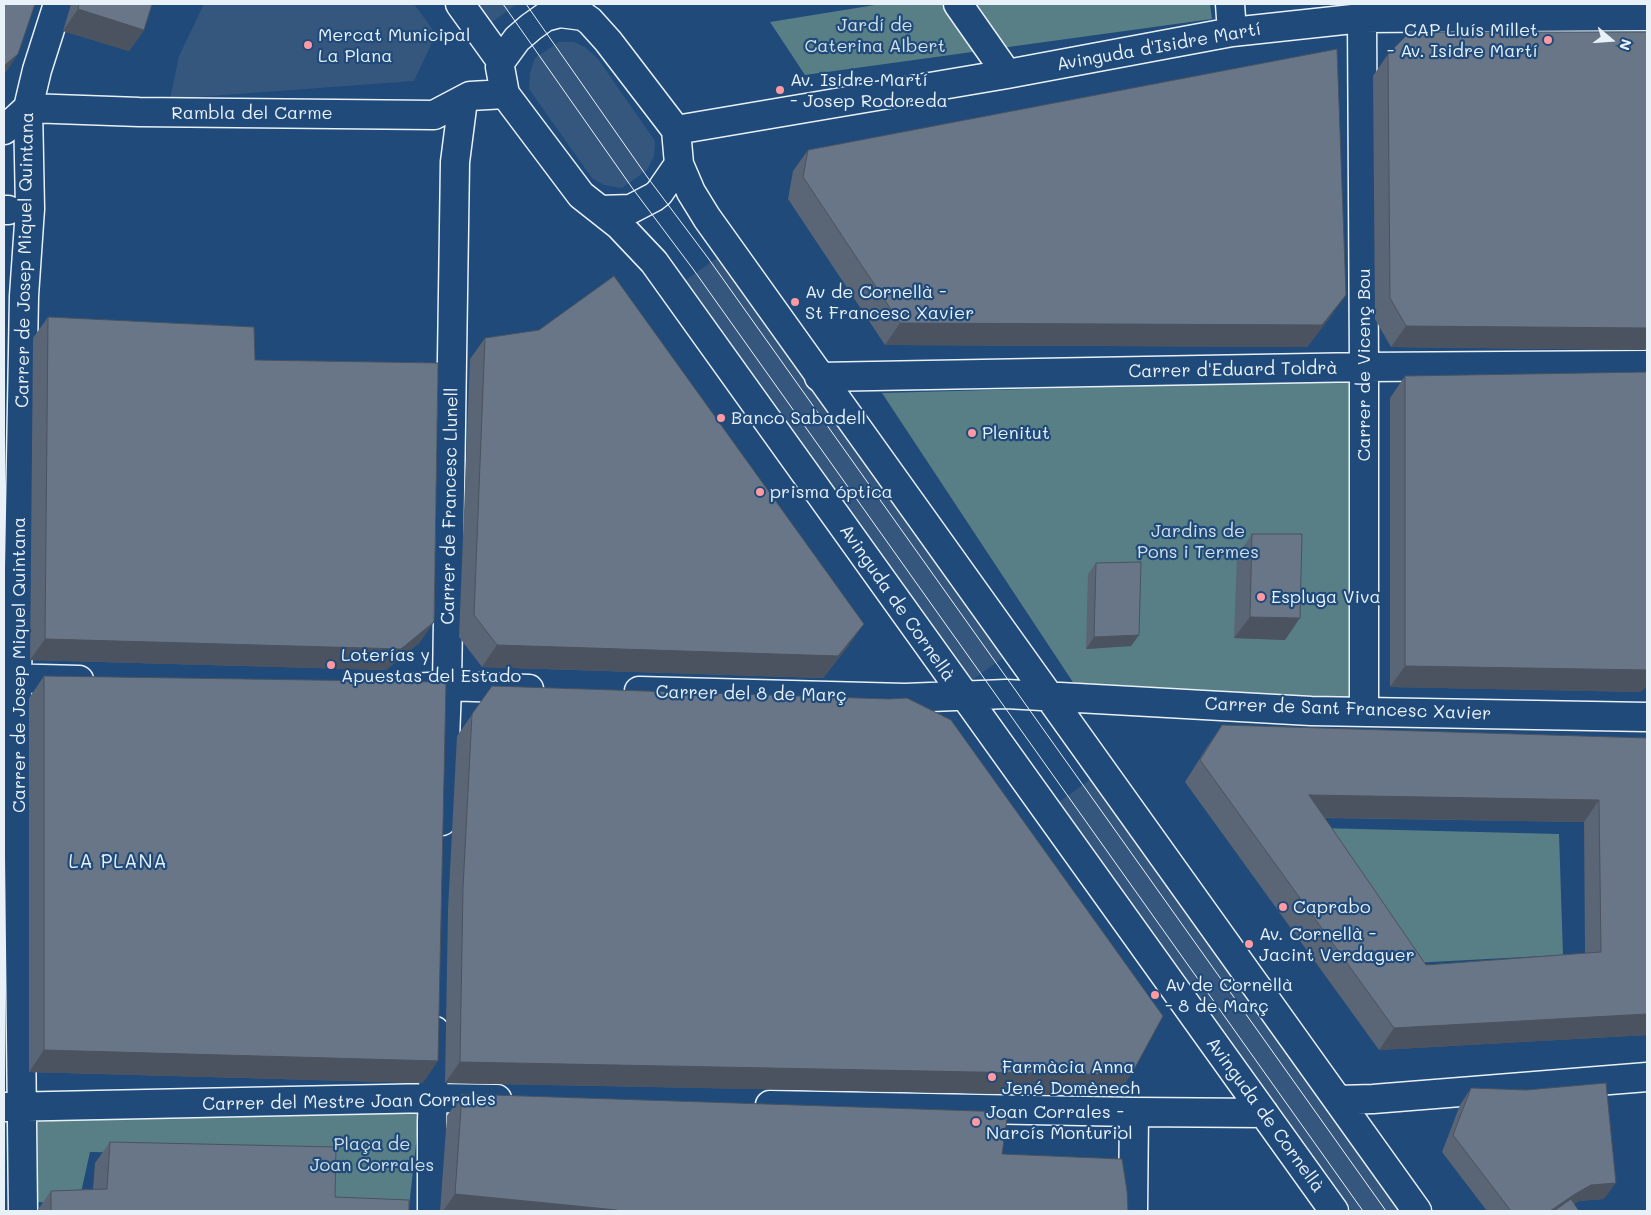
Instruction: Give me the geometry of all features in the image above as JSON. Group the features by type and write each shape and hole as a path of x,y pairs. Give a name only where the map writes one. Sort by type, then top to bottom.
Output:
{"street":[{"name":"Carrer de Josep Miquel Quintana","path":"23,1211 13,1108 10,678 14,297 30,209 28,108 37,70 58,4"},
{"name":"Avinguda de Cornellà","path":"460,4 501,61 500,66 505,94 581,195 624,230 654,262 1334,1211"},
{"path":"958,4 1007,74"},
{"path":"1230,4 1232,32"},
{"path":"501,61 517,39 545,17 569,9 590,21 602,34 676,130 679,164 690,192 707,218 819,377 1418,1211"},
{"name":"Avinguda d'Isidre Martí","path":"676,130 1007,74 1232,32 1362,18 1647,16"},
{"name":"Carrer de Vicenç Bou","path":"1362,18 1364,712"},
{"name":"Rambla del Carme","path":"28,108 139,112 434,115 470,96 505,94"},
{"name":"Carrer de Francesc Llunell","path":"442,842 447,686 455,162 463,100"},
{"path":"4,130 28,108"},
{"path":"600,210 630,209 654,197 659,193 679,164"},
{"name":"Carrer d'Eduard Toldrà","path":"819,377 1647,365"},
{"path":"10,678 106,680"},
{"path":"382,687 447,686 549,689"},
{"name":"Carrer del 8 de Març","path":"618,691 905,698 1006,694 1049,697"},
{"name":"Carrer de Sant Francesc Xavier","path":"1049,697 1364,712 1647,717"},
{"path":"432,1211 432,1098 436,1010"},
{"path":"1339,1100 1647,1077"},
{"name":"Carrer del Mestre Joan Corrales","path":"13,1108 432,1098 526,1100"},
{"path":"742,1104 1264,1113"},
{"path":"1133,1211 1134,1112"}],"shaded area":[{"name":"Mercat Municipal La Plana","path":"204,4 414,4 436,34 414,81 170,99 179,56"},
{"path":"479,4 517,4 492,22"},
{"path":"559,42 574,42 585,47 598,59 655,141 654,156 647,170 622,188 604,185 592,178 529,89 530,73 535,58"},
{"path":"717,258 1003,658 972,680 686,280"},
{"path":"1091,779 1399,1211 1352,1211 1059,802"}],"green space":[{"name":"Jardí de Caterina Albert","path":"881,4 1210,4 1212,19 805,75 770,22"},
{"name":"Jardins de Pons i Termes","path":"1355,380 1355,698 1084,699 882,393"},
{"path":"1320,828 1559,834 1563,955 1412,963"},
{"name":"Plaça de Joan Corrales","path":"420,1110 409,1206 329,1209 329,1157 90,1152 78,1206 29,1201 30,1113"}],"building":[{"path":"4,4 35,4 18,54 4,66"},
{"path":"79,4 152,4 144,30 78,9"},
{"path":"1410,32 1647,32 1647,328 1406,326 1390,298 1388,54"},
{"path":"1337,49 1346,295 1322,325 900,323 803,177 808,150"},
{"path":"614,276 864,624 838,656 497,645 474,615 485,338 539,330"},
{"path":"48,317 254,327 255,360 438,363 434,622 401,649 45,639"},
{"path":"1647,372 1647,670 1405,666 1405,376"},
{"path":"1252,534 1302,534 1300,618 1250,617"},
{"path":"1141,562 1139,635 1094,637 1096,563"},
{"path":"44,676 446,682 438,1061 44,1050"},
{"path":"492,686 889,699 907,698 951,720 1163,1016 1131,1075 460,1062 463,888 472,714"},
{"path":"1222,725 1647,738 1647,1014 1394,1028 1200,760","holes":["1309,795 1599,800 1601,952 1426,965"]},
{"path":"1606,1083 1616,1183 1591,1185 1550,1211 1511,1211 1453,1135 1471,1088 1526,1090"},
{"path":"462,1094 1008,1112 1002,1154 1122,1159 1128,1211 617,1211 455,1194"},
{"path":"110,1142 336,1147 335,1197 409,1200 409,1211 51,1211 51,1191 107,1189"},
{"path":"1571,1199 1579,1211 1554,1211"}],"tram line":[{"path":"503,4 1363,1211"},
{"path":"526,4 648,178 708,258 1386,1211"}],"place":[{"name":"CAP Lluís Millet - Av. Isidre Martí","path":"1548,40"},
{"name":"Mercat Municipal La Plana","path":"308,45"},
{"name":"Av. Isidre Martí - Josep Rodoreda","path":"780,90"},
{"name":"Av de Cornellà - St Francesc Xavier","path":"795,302"},
{"name":"Banco Sabadell","path":"721,418"},
{"name":"Plenitut","path":"972,433"},
{"name":"prisma óptica","path":"760,492"},
{"name":"Espluga Viva","path":"1261,597"},
{"name":"Loterías y Apuestas del Estado","path":"331,665"},
{"name":"Caprabo","path":"1283,907"},
{"name":"Av. Cornellà - Jacint Verdaguer","path":"1249,944"},
{"name":"Av de Cornellà - 8 de Març","path":"1155,995"},
{"name":"Farmàcia Anna Jené Domènech","path":"992,1077"},
{"name":"Joan Corrales - Narcís Monturiol","path":"976,1122"}],"district":[{"name":"LA PLANA","path":"118,862"}]}
